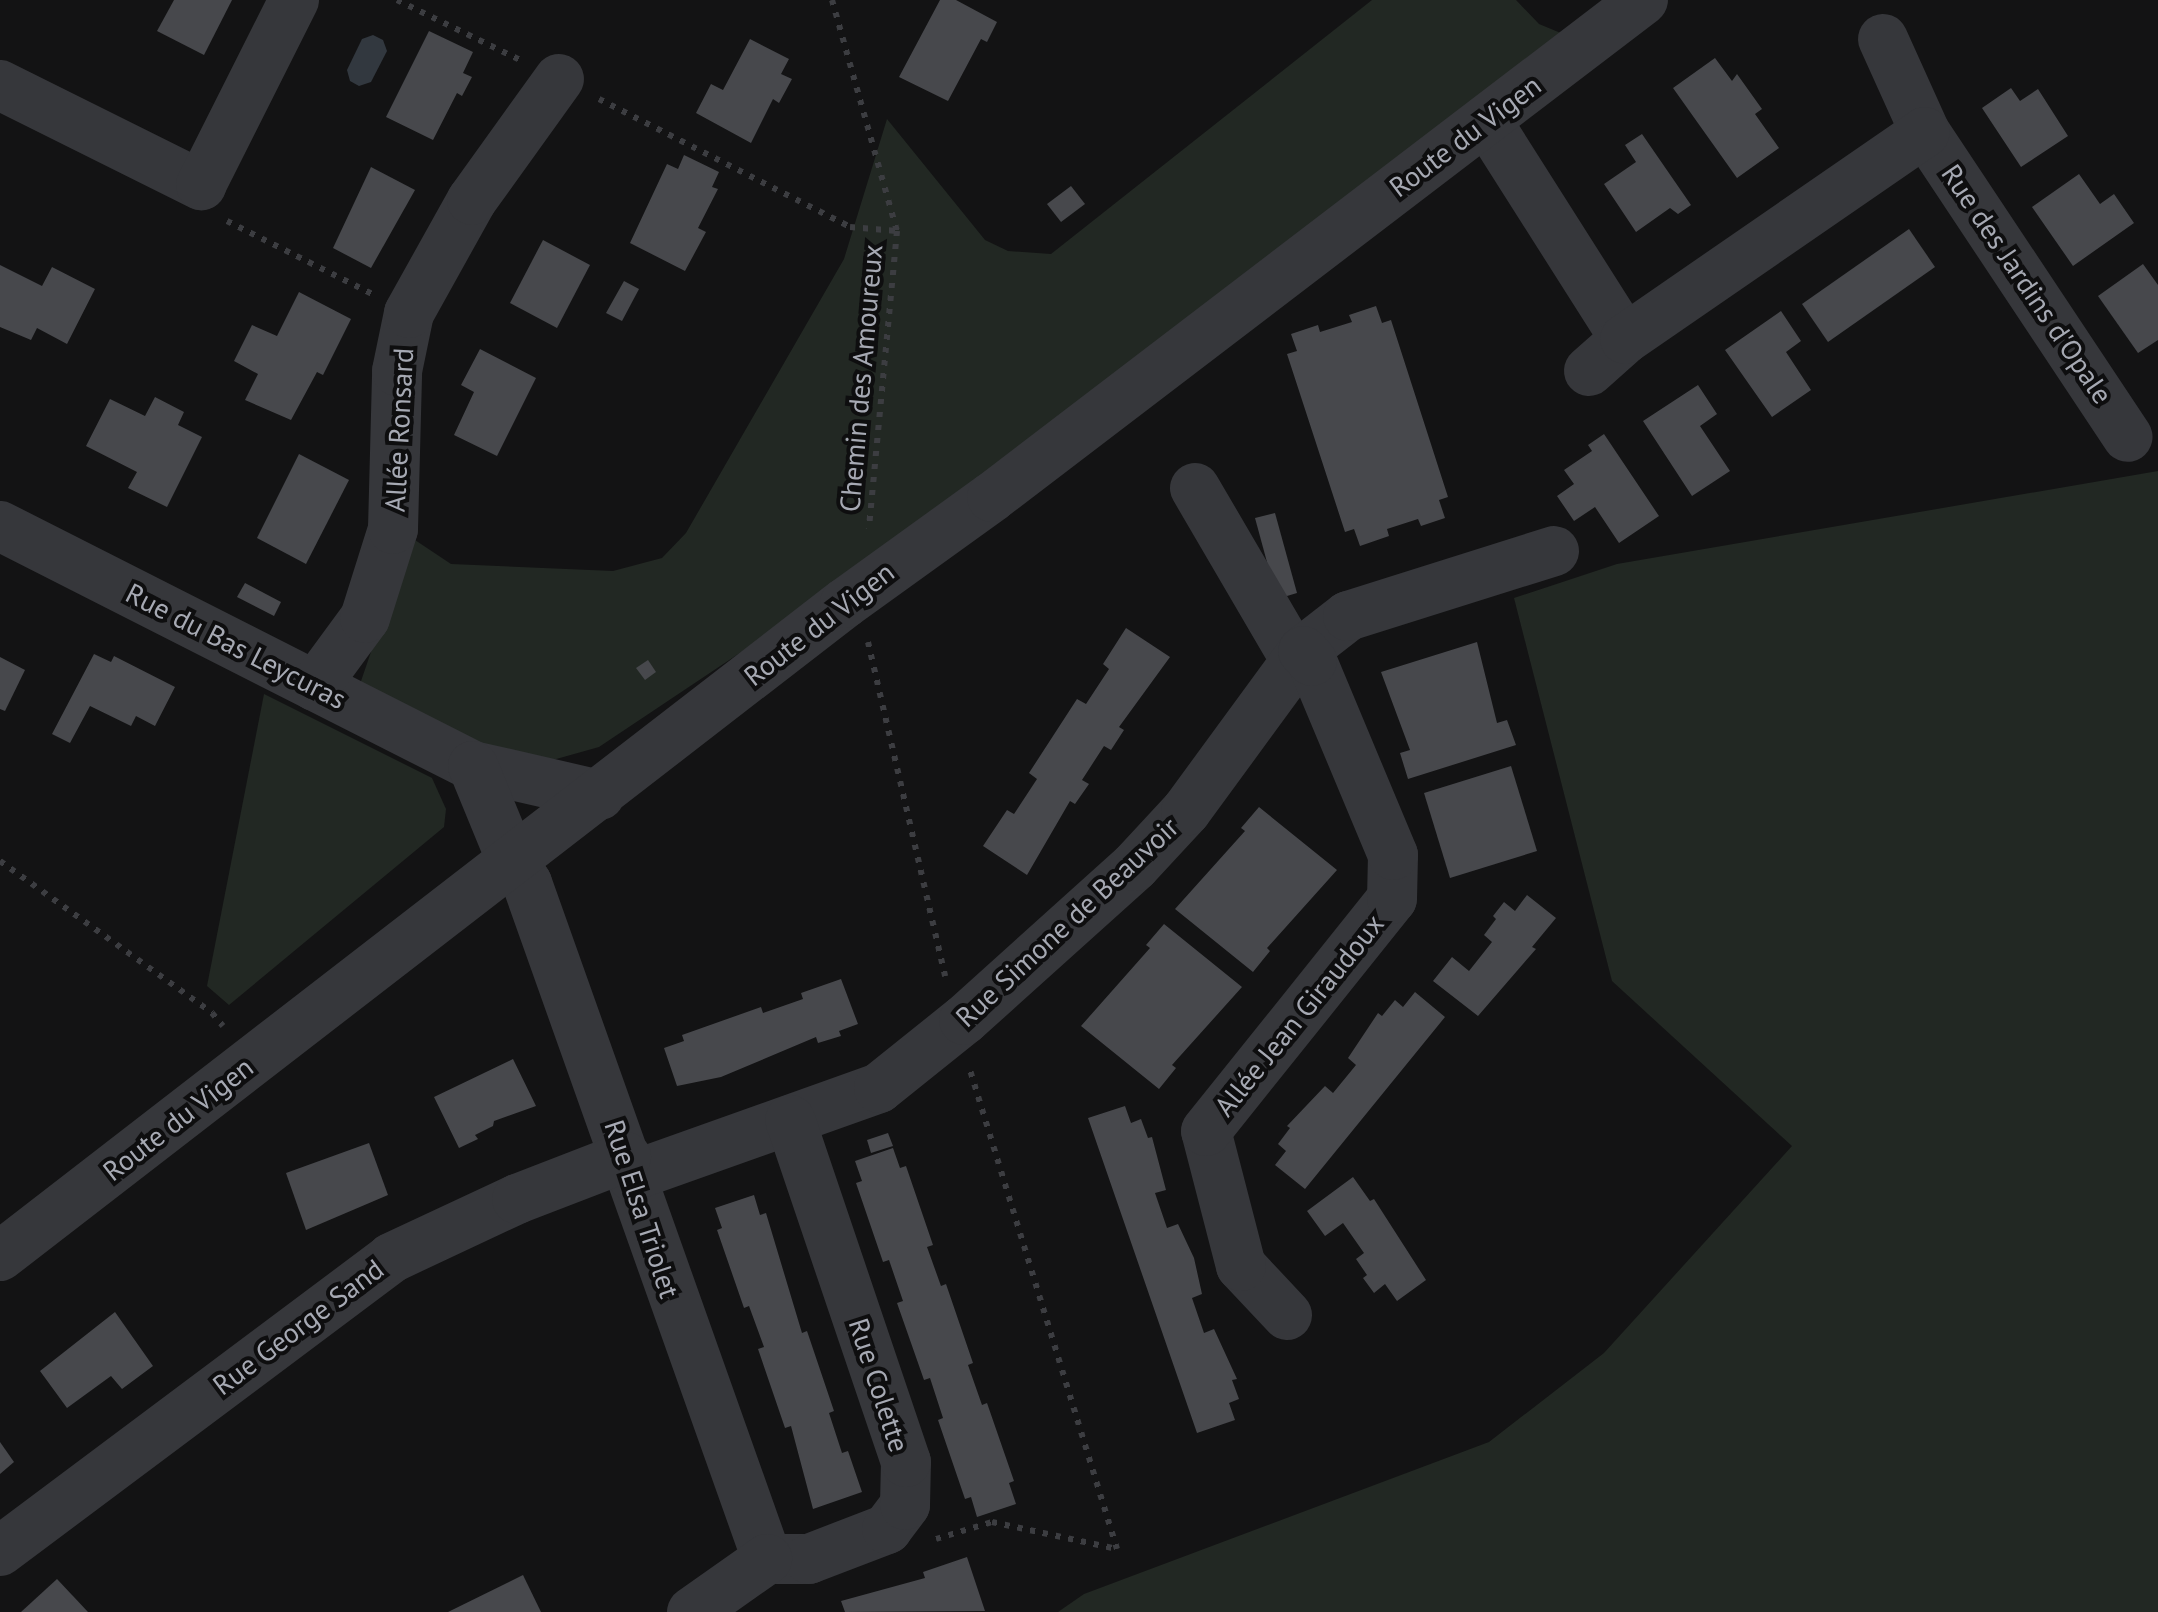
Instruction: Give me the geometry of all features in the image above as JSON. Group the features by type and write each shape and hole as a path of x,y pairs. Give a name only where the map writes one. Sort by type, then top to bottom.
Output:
{"street":[{"path":"0,84 200,185 294,0"},
{"name":"Route du Vigen","path":"0,1256 854,596 992,497 1644,0"},
{"name":"Rue des Jardins d'Opale","path":"1883,40 1926,132 2128,437"},
{"name":"Allée Ronsard","path":"315,686 365,618 392,530 398,456 397,371 409,313 472,200 559,79"},
{"path":"1486,120 1607,355 1926,132"},
{"path":"1195,488 1299,655"},
{"name":"Rue du Bas Leycuras","path":"0,526 472,766 600,796"},
{"name":"Rue Simone de Beauvoir","path":"630,1167 790,1120 879,1088 956,1026 1136,866 1186,811 1299,655 1348,616 1554,552"},
{"name":"Allée Jean Giraudoux","path":"1287,1315 1242,1266 1206,1131 1392,899 1393,855 1312,661 1299,655"},
{"path":"472,766 512,862"},
{"name":"Rue Elsa Triolet","path":"512,862 527,883 630,1167 646,1230 767,1559"},
{"name":"Rue Colette","path":"790,1120 906,1462 905,1504 899,1513"},
{"name":"Rue George Sand","path":"0,1551 391,1258 517,1200 630,1167"},
{"path":"692,1612 767,1559 809,1559 887,1530 899,1513"}],"path":[{"path":"397,0 850,226 896,231"},
{"name":"Chemin des Amoureux","path":"832,0 896,231 854,596"},
{"path":"200,185 214,214 409,313"},
{"path":"854,596 873,650 956,1026 1117,1549 992,1522 921,1543 899,1513"},
{"path":"0,861 212,1013 252,1062"}],"shaded area":[{"path":"1372,0 1516,0 1539,24 1568,36 1067,434 599,747 542,763 484,749 360,684 398,573 406,534 451,564 613,571 662,558 686,533 844,259 887,119 985,240 1008,251 1051,254"},
{"path":"373,35 383,40 387,51 371,82 359,86 350,81 347,70 362,39"},
{"path":"2158,471 2158,1612 1058,1612 1084,1594 1489,1442 1604,1353 1792,1146 1612,981 1514,598 1617,564"},
{"path":"264,694 432,778 446,809 444,827 229,1005 207,986"}],"building":[{"path":"174,0 232,0 204,55 157,31"},
{"path":"940,0 956,0 997,22 987,42 981,39 948,101 899,77"},
{"path":"429,31 473,52 463,73 472,77 462,96 457,93 433,140 386,117"},
{"path":"750,39 789,59 781,74 792,79 779,103 773,99 751,143 696,113 711,84 723,90"},
{"path":"1715,58 1732,81 1737,74 1762,109 1755,114 1779,148 1737,178 1673,88"},
{"path":"2011,88 2020,101 2038,89 2068,136 2021,167 1982,108"},
{"path":"1642,134 1691,205 1678,214 1670,208 1636,232 1604,184 1636,162 1625,145"},
{"path":"684,155 719,172 712,187 718,189 698,228 706,232 685,271 630,243 667,164 678,169"},
{"path":"371,167 415,190 371,268 333,248"},
{"path":"2079,174 2100,204 2114,194 2134,223 2073,266 2032,207"},
{"path":"1071,186 1085,204 1061,222 1047,204"},
{"path":"1909,229 1935,267 1828,342 1802,304"},
{"path":"543,240 590,265 557,328 510,303"},
{"path":"2143,264 2158,285 2158,340 2138,353 2098,296"},
{"path":"0,265 42,286 52,267 95,289 67,344 37,328 31,340 0,327"},
{"path":"624,281 639,289 622,321 606,313"},
{"path":"299,292 351,319 323,375 317,372 291,420 245,400 258,374 234,361 252,325 277,336"},
{"path":"1376,306 1382,323 1391,320 1448,497 1439,500 1445,518 1421,526 1418,519 1387,529 1389,536 1360,546 1354,529 1345,532 1287,354 1297,351 1291,334 1318,325 1320,332 1352,322 1349,315"},
{"path":"1781,311 1801,341 1786,352 1811,390 1772,417 1725,350"},
{"path":"480,349 536,378 497,456 454,435 474,392 461,385"},
{"path":"1698,385 1717,414 1700,426 1730,471 1692,496 1643,421"},
{"path":"155,397 184,412 178,425 202,437 167,507 128,488 137,472 86,446 110,399 145,416"},
{"path":"1604,434 1659,516 1619,543 1595,507 1574,521 1557,496 1574,484 1564,470 1592,451 1588,445"},
{"path":"299,454 349,480 306,564 257,538"},
{"path":"1275,513 1297,593 1277,599 1255,518"},
{"path":"245,583 281,602 274,616 237,597"},
{"path":"1126,628 1170,657 1119,727 1124,730 1111,750 1104,746 1082,780 1089,784 1075,804 1070,801 1027,875 983,846 1007,810 1014,814 1037,779 1029,773 1077,699 1086,704 1109,669 1103,664"},
{"path":"1477,642 1497,723 1507,720 1516,745 1408,779 1400,753 1410,750 1381,672"},
{"path":"94,654 111,662 114,656 175,687 155,726 136,716 131,726 90,706 70,743 52,734"},
{"path":"0,657 25,670 5,711 0,709"},
{"path":"648,660 656,672 645,680 636,668"},
{"path":"1511,766 1537,851 1450,878 1424,793"},
{"path":"1259,807 1337,870 1267,948 1270,951 1253,972 1175,909 1245,831 1241,828"},
{"path":"1527,895 1556,918 1532,947 1536,949 1478,1016 1433,981 1452,957 1469,971 1492,942 1484,935 1496,919 1493,916 1504,902 1515,911"},
{"path":"1164,924 1242,987 1172,1065 1176,1068 1159,1089 1081,1026 1150,948 1146,945"},
{"path":"841,979 858,1024 839,1031 841,1036 818,1043 816,1037 721,1077 677,1086 664,1048 684,1041 682,1035 761,1007 763,1013 803,999 801,993"},
{"path":"1415,992 1445,1017 1305,1189 1275,1165 1286,1151 1278,1144 1290,1128 1287,1126 1325,1086 1333,1093 1356,1065 1348,1058 1378,1013 1382,1016 1395,1000 1403,1007"},
{"path":"513,1059 536,1106 494,1121 493,1126 475,1135 478,1139 459,1148 434,1097"},
{"path":"1125,1106 1131,1123 1141,1119 1148,1138 1152,1137 1166,1190 1155,1193 1167,1228 1178,1224 1194,1258 1202,1294 1192,1298 1204,1333 1214,1329 1237,1379 1232,1380 1239,1399 1229,1403 1235,1420 1197,1433 1088,1118"},
{"path":"888,1133 893,1146 871,1153 867,1140"},
{"path":"369,1143 388,1195 306,1230 286,1173"},
{"path":"893,1148 900,1168 906,1166 933,1245 927,1247 941,1286 946,1284 973,1363 968,1365 982,1405 987,1403 1014,1481 1009,1483 1016,1504 977,1517 971,1497 965,1499 938,1420 943,1418 930,1378 924,1380 897,1303 903,1301 889,1260 883,1262 856,1183 862,1181 855,1161"},
{"path":"1353,1177 1370,1201 1374,1199 1426,1280 1397,1301 1385,1284 1374,1293 1363,1278 1367,1275 1356,1259 1364,1253 1343,1223 1325,1236 1307,1211"},
{"path":"754,1195 760,1215 766,1213 802,1333 807,1331 834,1411 829,1413 842,1453 848,1451 862,1492 813,1509 791,1426 785,1428 758,1349 764,1347 749,1306 744,1308 717,1230 722,1228 715,1208"},
{"path":"115,1312 153,1366 122,1389 111,1376 67,1408 40,1371"},
{"path":"0,1442 14,1462 0,1474"},
{"path":"967,1557 985,1611 845,1612 841,1601 925,1578 923,1572"},
{"path":"523,1575 541,1612 448,1612"},
{"path":"57,1579 88,1612 21,1612"}]}
